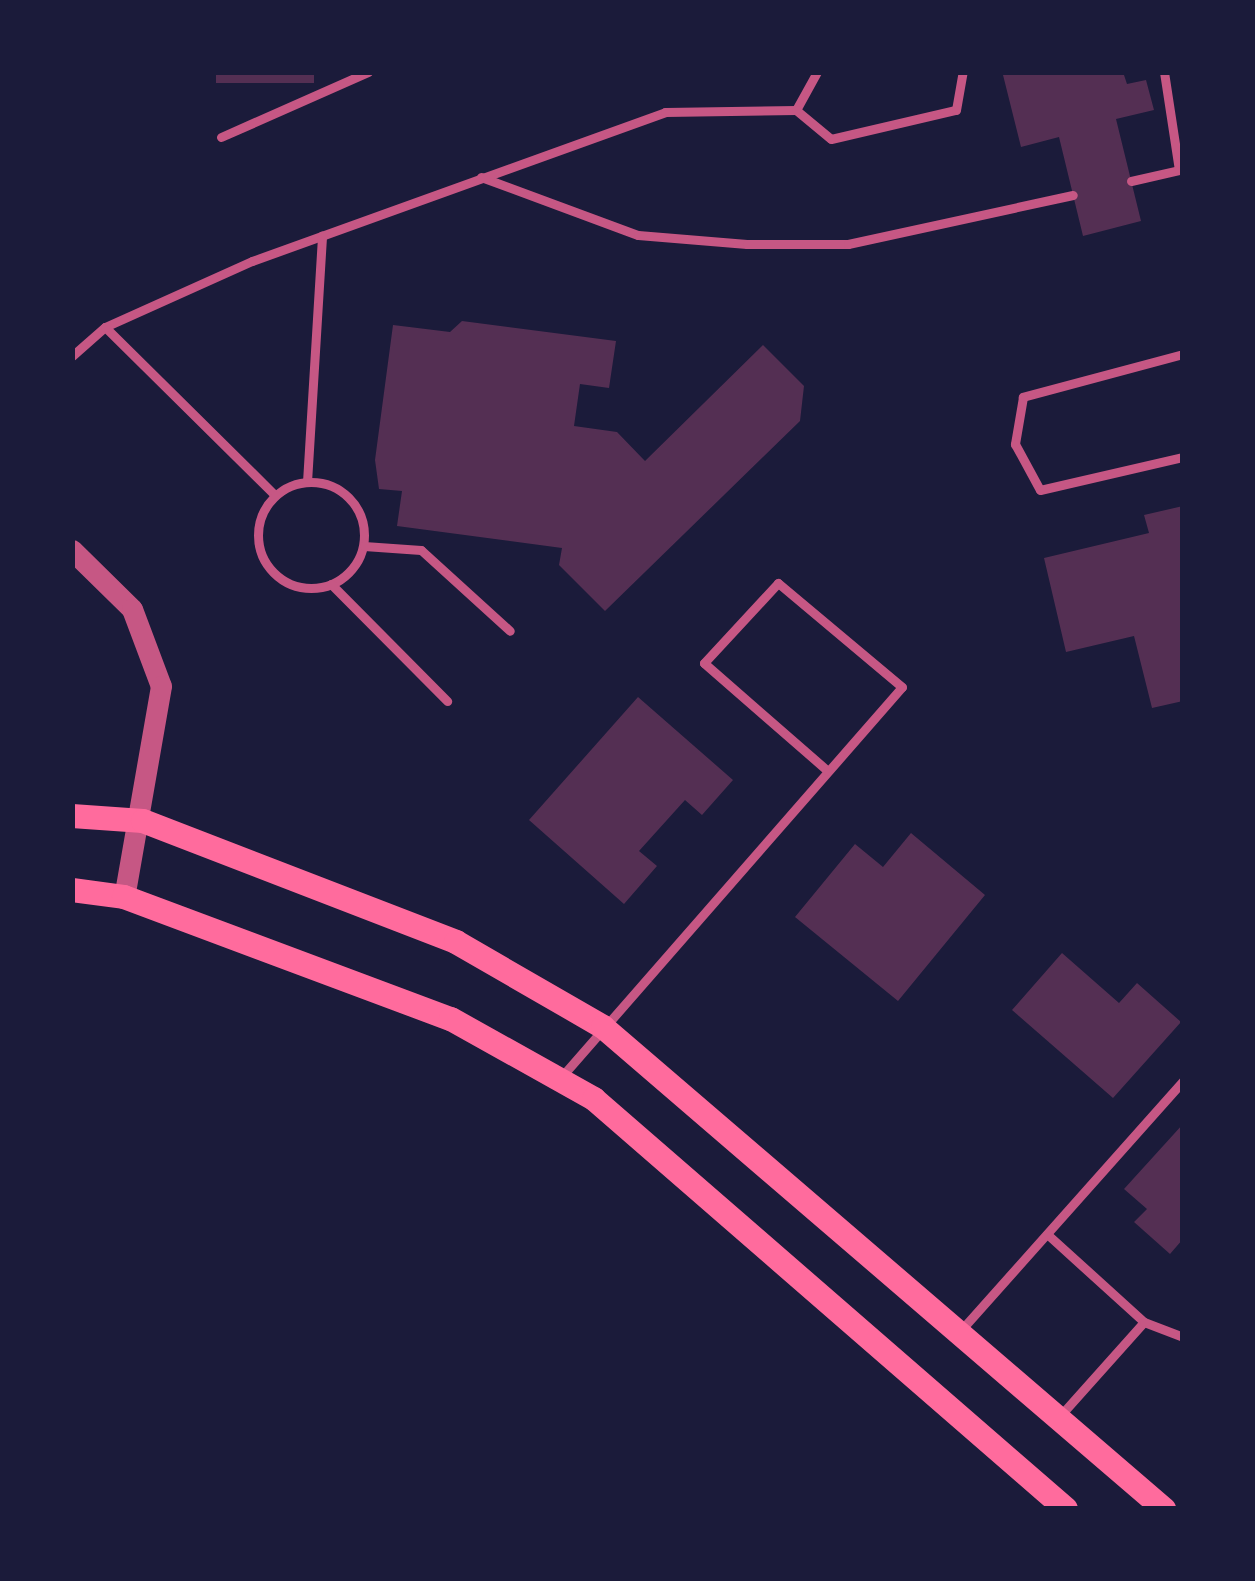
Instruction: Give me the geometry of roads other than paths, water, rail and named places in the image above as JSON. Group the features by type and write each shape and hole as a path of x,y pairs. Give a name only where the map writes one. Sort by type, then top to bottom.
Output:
{"main road":[{"path":"72,816 143,821 455,942 603,1027 1163,1509"},
{"path":"72,890 124,897 452,1019 559,1079 1066,1509"}],"street":[{"path":"72,550 132,609 161,686 143,821 124,897"}],"lane":[{"path":"221,137 368,72"},
{"path":"796,110 818,72"},
{"path":"72,356 105,327 322,236 665,112 796,110 831,139 956,110 963,72"},
{"path":"1131,181 1179,170 1164,72"},
{"path":"481,178 638,235 747,244 848,244 1073,195"},
{"path":"307,482 322,236"},
{"path":"105,327 275,495"},
{"path":"1183,354 1024,398 1016,444 1040,490 1183,457"},
{"path":"364,546 352,500 307,482 275,495 258,528 266,563 295,585 332,584 447,701"},
{"path":"332,584 364,546"},
{"path":"364,546 421,550 510,631"},
{"path":"559,1079 603,1027 828,771 902,686 778,583 704,663 828,771"},
{"path":"958,1333 1183,1081"},
{"path":"1047,1234 1144,1322 1183,1337"},
{"path":"1058,1419 1144,1322"}]}
